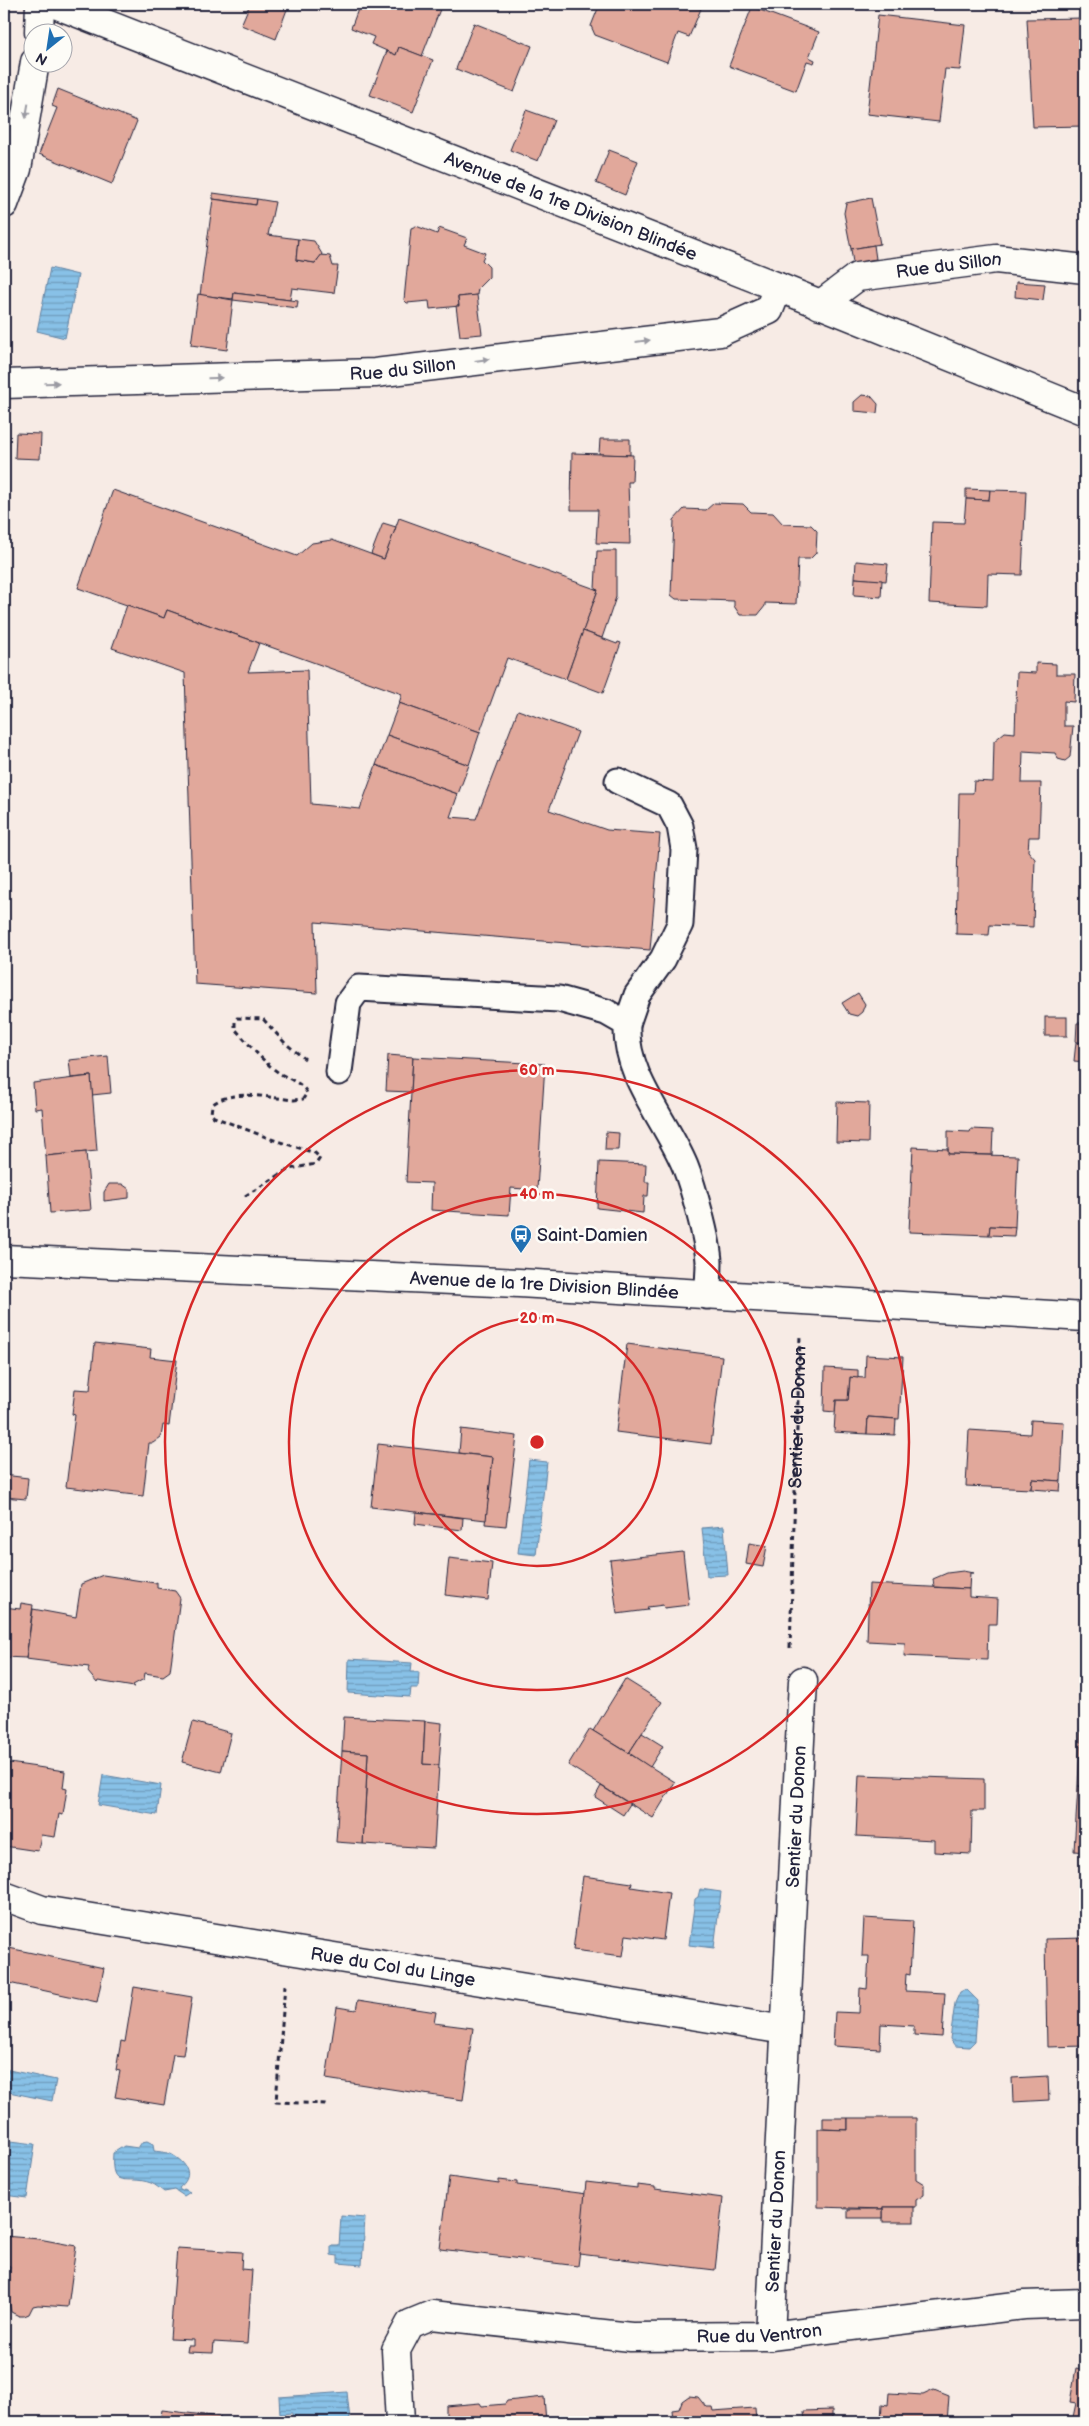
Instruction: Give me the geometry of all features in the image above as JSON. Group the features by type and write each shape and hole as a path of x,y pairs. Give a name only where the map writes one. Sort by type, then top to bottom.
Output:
{"street":[{"path":"39,22 40,4"},
{"name":"Avenue de la 1re Division Blindée","path":"55,4 778,287 1085,411"},
{"path":"4,204 17,169 33,72"},
{"name":"Rue du Sillon","path":"820,305 857,276 996,259 1085,269"},
{"name":"Rue du Sillon","path":"4,384 375,373 720,332 768,310 778,287"},
{"name":"Avenue de la 1re Division Blindée","path":"4,1259 519,1283 707,1296 1085,1317"},
{"name":"Sentier du Donon","path":"770,2336 804,1681"},
{"name":"Rue du Col du Linge","path":"4,1896 42,1910 786,2030"},
{"name":"Rue du Ventron","path":"400,2422 396,2350 410,2324 432,2315 631,2337 770,2336 1024,2305 1085,2303"}],"lane":[{"path":"618,781 669,805 680,826 684,849 680,924 663,959 637,995 627,1024 626,1040 644,1092 685,1166 709,1260 707,1296"},
{"path":"338,1072 348,1003 359,988 559,999 606,1012 627,1024"}],"path":[{"path":"245,1196 288,1169 316,1164 320,1158 315,1153 271,1139 214,1117 211,1114 212,1105 227,1098 240,1096 294,1100 303,1099 307,1093 303,1087 278,1072 261,1057 235,1029 234,1021 237,1018 263,1019 285,1044 302,1057 338,1072"},
{"name":"Sentier du Donon","path":"801,1301 790,1659 804,1681"},
{"path":"287,1950 276,2102 326,2104"}],"water":[{"path":"50,268 78,275 65,338 37,331"},
{"path":"529,1460 547,1462 536,1555 518,1553"},
{"path":"724,1526 728,1575 707,1576 702,1528"},
{"path":"349,1659 412,1663 411,1672 419,1672 418,1688 411,1688 410,1697 348,1693"},
{"path":"103,1775 161,1785 157,1815 98,1805"},
{"path":"700,1889 721,1892 714,1948 689,1945 695,1899 698,1897"},
{"path":"966,1989 978,2001 975,2041 969,2047 955,2046 950,2039 955,2003 960,1992"},
{"path":"4,2069 56,2080 52,2101 4,2091"},
{"path":"11,2141 35,2144 27,2198 4,2195"},
{"path":"147,2141 153,2144 154,2151 170,2154 183,2163 188,2175 179,2188 181,2191 184,2189 190,2192 184,2196 175,2190 164,2192 151,2183 117,2177 114,2173 113,2153 124,2146 138,2148 142,2142"},
{"path":"341,2216 365,2218 362,2265 338,2263 338,2256 331,2255 331,2246 339,2246"},
{"path":"347,2392 350,2420 293,2422 292,2413 280,2414 279,2397"}],"building":[{"path":"250,4 289,4 276,39 241,25"},
{"path":"360,4 442,4 422,56 399,47 396,55 371,44 374,37 351,28"},
{"path":"605,4 703,4 689,37 678,33 667,62 595,35 591,26 599,6"},
{"path":"752,7 819,32 809,57 815,60 814,63 807,61 796,91 729,66"},
{"path":"878,15 965,25 960,70 945,69 939,122 867,114"},
{"path":"1085,18 1085,126 1033,127 1027,19"},
{"path":"474,23 532,46 514,92 456,69"},
{"path":"399,47 433,60 413,112 370,95 387,51 396,55"},
{"path":"58,89 137,121 112,184 39,154 57,108 52,106"},
{"path":"526,110 554,120 538,161 510,150"},
{"path":"609,150 638,161 625,195 596,183"},
{"path":"213,193 257,199 256,205 213,199"},
{"path":"871,198 880,244 851,249 844,213 846,203"},
{"path":"213,199 256,205 257,199 275,202 268,235 298,239 296,260 315,263 321,255 330,256 333,266 338,266 334,293 292,288 290,300 234,293 233,299 200,295"},
{"path":"416,226 437,234 439,228 467,238 464,245 485,253 482,260 489,267 489,277 478,288 477,295 458,297 459,306 430,309 429,301 407,303 404,300 411,228"},
{"path":"298,239 314,241 322,254 315,263 296,260"},
{"path":"874,245 876,259 853,263 851,249"},
{"path":"1016,282 1045,284 1043,300 1015,297"},
{"path":"234,293 298,301 297,308 233,300"},
{"path":"198,294 233,300 227,350 191,345"},
{"path":"477,295 482,334 460,336 456,306 459,306 458,297"},
{"path":"862,395 871,396 878,404 877,413 854,411 854,402"},
{"path":"16,433 41,434 40,459 15,458"},
{"path":"600,439 630,439 630,455 599,454"},
{"path":"572,453 633,455 632,482 628,482 630,544 596,543 598,510 571,510"},
{"path":"966,489 990,490 989,500 966,499"},
{"path":"113,490 297,556 312,543 332,540 384,559 399,518 598,590 566,679 507,658 480,732 399,703 402,694 167,610 164,618 78,588"},
{"path":"990,490 1026,491 1022,575 988,574 987,606 929,603 932,522 964,523 966,499 989,500"},
{"path":"714,503 743,504 751,512 773,513 783,524 811,525 817,531 816,553 810,559 798,559 796,604 765,603 765,606 758,615 740,615 734,606 734,601 676,599 671,595 674,520 684,509 706,510"},
{"path":"383,523 396,527 384,559 371,554"},
{"path":"597,551 616,551 616,597 602,638 583,631 598,590 595,589"},
{"path":"856,561 888,564 886,581 855,578"},
{"path":"855,578 882,580 881,597 854,595"},
{"path":"127,605 164,618 167,610 259,643 248,672 307,670 311,804 360,809 376,765 458,794 450,817 476,819 518,710 578,732 549,810 607,830 660,834 650,950 315,922 317,993 195,984 185,673 112,648"},
{"path":"583,631 617,644 618,642 621,643 603,693 566,679"},
{"path":"1036,663 1056,664 1056,674 1075,674 1074,702 1064,701 1064,726 1073,726 1070,757 1065,761 1058,759 1055,753 1023,751 1022,783 1041,783 1039,837 1029,837 1028,851 1035,859 1033,927 990,925 989,935 956,934 959,793 973,793 974,781 993,782 994,741 1005,732 1015,733 1017,672 1036,673"},
{"path":"399,703 480,732 469,765 387,735"},
{"path":"387,735 469,765 458,794 376,765"},
{"path":"858,993 865,1004 862,1012 857,1016 849,1014 842,1003"},
{"path":"1045,1017 1067,1017 1067,1036 1045,1036"},
{"path":"1077,1023 1085,1023 1085,1043 1076,1042"},
{"path":"1076,1042 1085,1043 1085,1062 1074,1061"},
{"path":"388,1055 413,1057 411,1092 386,1091"},
{"path":"108,1056 111,1093 92,1095 91,1076 71,1078 69,1060"},
{"path":"413,1057 545,1064 537,1190 511,1188 509,1215 431,1210 432,1183 406,1182"},
{"path":"91,1076 97,1151 46,1156 42,1108 35,1109 33,1083"},
{"path":"837,1102 869,1103 868,1143 836,1142"},
{"path":"971,1129 993,1130 992,1155 948,1154 948,1131 970,1132"},
{"path":"606,1132 619,1133 618,1150 605,1150"},
{"path":"913,1147 948,1149 948,1154 1018,1156 1015,1227 990,1226 989,1235 909,1232"},
{"path":"86,1152 91,1210 50,1213 46,1156"},
{"path":"599,1162 646,1164 645,1182 649,1182 648,1196 644,1196 643,1213 597,1208"},
{"path":"109,1184 122,1184 129,1189 129,1198 104,1201 104,1192"},
{"path":"990,1226 1015,1227 1014,1236 989,1235"},
{"path":"95,1343 151,1349 150,1357 177,1360 169,1426 163,1425 161,1437 153,1443 149,1443 143,1496 66,1487 75,1415 72,1414 75,1389 90,1390"},
{"path":"627,1344 722,1356 711,1444 616,1432"},
{"path":"866,1355 903,1357 899,1419 868,1417 867,1434 834,1432 836,1400 848,1400 850,1377 865,1378"},
{"path":"825,1368 858,1370 858,1378 850,1377 848,1400 836,1400 835,1412 824,1411"},
{"path":"868,1417 896,1419 895,1435 867,1434"},
{"path":"1031,1420 1064,1422 1061,1481 1032,1479 1031,1489 966,1486 969,1430 1030,1434"},
{"path":"461,1429 517,1436 506,1526 485,1524 493,1457 459,1453"},
{"path":"378,1444 493,1457 486,1520 371,1507"},
{"path":"4,1475 28,1478 26,1499 4,1497"},
{"path":"1032,1479 1061,1481 1060,1491 1031,1489"},
{"path":"416,1512 463,1518 462,1530 415,1524"},
{"path":"749,1543 767,1546 763,1567 746,1564"},
{"path":"683,1552 689,1605 664,1608 663,1605 647,1607 648,1610 617,1614 610,1560"},
{"path":"449,1558 492,1563 488,1600 445,1595"},
{"path":"963,1571 973,1573 970,1573 969,1589 934,1587 933,1579 947,1573"},
{"path":"103,1575 157,1582 157,1588 175,1591 180,1598 170,1671 163,1676 145,1673 144,1679 133,1685 134,1687 98,1681 97,1683 88,1672 89,1667 26,1659 33,1609 76,1617 81,1584"},
{"path":"869,1584 969,1589 969,1597 998,1599 997,1624 988,1624 987,1660 904,1656 905,1643 867,1641"},
{"path":"21,1603 33,1605 26,1658 4,1657 4,1607 20,1609"},
{"path":"625,1679 662,1702 629,1753 593,1731"},
{"path":"1082,1693 1085,1693 1085,1787 1078,1786"},
{"path":"344,1717 425,1721 423,1764 439,1765 434,1848 363,1844 368,1753 342,1751"},
{"path":"425,1721 442,1723 439,1765 423,1764"},
{"path":"193,1722 231,1733 221,1772 182,1762"},
{"path":"590,1729 675,1782 653,1818 568,1765"},
{"path":"642,1733 663,1746 650,1767 629,1753"},
{"path":"342,1751 368,1753 363,1844 336,1842"},
{"path":"9,1763 65,1771 63,1788 67,1789 63,1815 59,1814 55,1837 41,1835 38,1851 4,1846 4,1772 8,1772"},
{"path":"859,1775 984,1779 984,1811 972,1811 971,1854 934,1852 934,1840 856,1836"},
{"path":"601,1786 630,1804 623,1815 595,1797"},
{"path":"1078,1786 1085,1787 1085,1852 1074,1851"},
{"path":"583,1876 632,1883 631,1887 669,1893 663,1940 626,1935 623,1956 573,1950"},
{"path":"864,1918 913,1921 910,1975 906,1974 905,1991 945,1993 942,2037 914,2035 914,2026 881,2024 880,2049 833,2046 835,2012 859,2013 860,1988 867,1989 869,1956 862,1956"},
{"path":"1085,1938 1085,2046 1047,2047 1045,1939"},
{"path":"4,1947 104,1968 97,2002 4,1982"},
{"path":"134,1987 192,1997 183,2055 173,2054 164,2105 115,2097 120,2071 116,2070 121,2041 125,2042"},
{"path":"358,2000 436,2012 434,2023 473,2028 463,2100 326,2079 337,2007 356,2010"},
{"path":"1048,2076 1049,2100 1013,2102 1012,2078"},
{"path":"823,2118 848,2118 848,2130 823,2129"},
{"path":"848,2118 916,2118 916,2179 924,2184 924,2195 916,2200 916,2207 883,2207 883,2209 818,2207 818,2129 848,2130"},
{"path":"449,2177 499,2184 499,2180 517,2182 517,2185 587,2194 578,2266 440,2249"},
{"path":"586,2182 637,2188 637,2185 655,2187 655,2189 723,2198 715,2270 579,2254"},
{"path":"1079,2184 1085,2184 1085,2236 1081,2237"},
{"path":"883,2207 914,2207 914,2222 883,2222"},
{"path":"848,2209 883,2209 883,2218 848,2218"},
{"path":"4,2236 39,2239 76,2246 68,2307 33,2306 29,2314 24,2316 11,2312 9,2303 4,2302 10,2266 4,2265"},
{"path":"177,2248 242,2252 241,2269 252,2270 247,2344 214,2342 213,2353 187,2352 188,2346 194,2346 194,2340 170,2339"},
{"path":"1085,2346 1085,2422 1072,2422 1076,2403 1070,2402 1076,2368 1081,2369"},
{"path":"934,2390 949,2396 947,2422 881,2422 882,2404 888,2405 889,2393 923,2395"},
{"path":"689,2396 698,2397 706,2407 712,2407 713,2411 755,2408 756,2422 673,2422 672,2410 679,2409 682,2401"},
{"path":"544,2397 546,2422 446,2422 446,2406 480,2403 482,2406 505,2404 507,2401"},
{"path":"162,2410 221,2417 221,2422 160,2422"},
{"path":"832,2410 832,2422 805,2422 804,2411"}],"place":[{"name":"Saint-Damien","path":"521,1254"}]}
